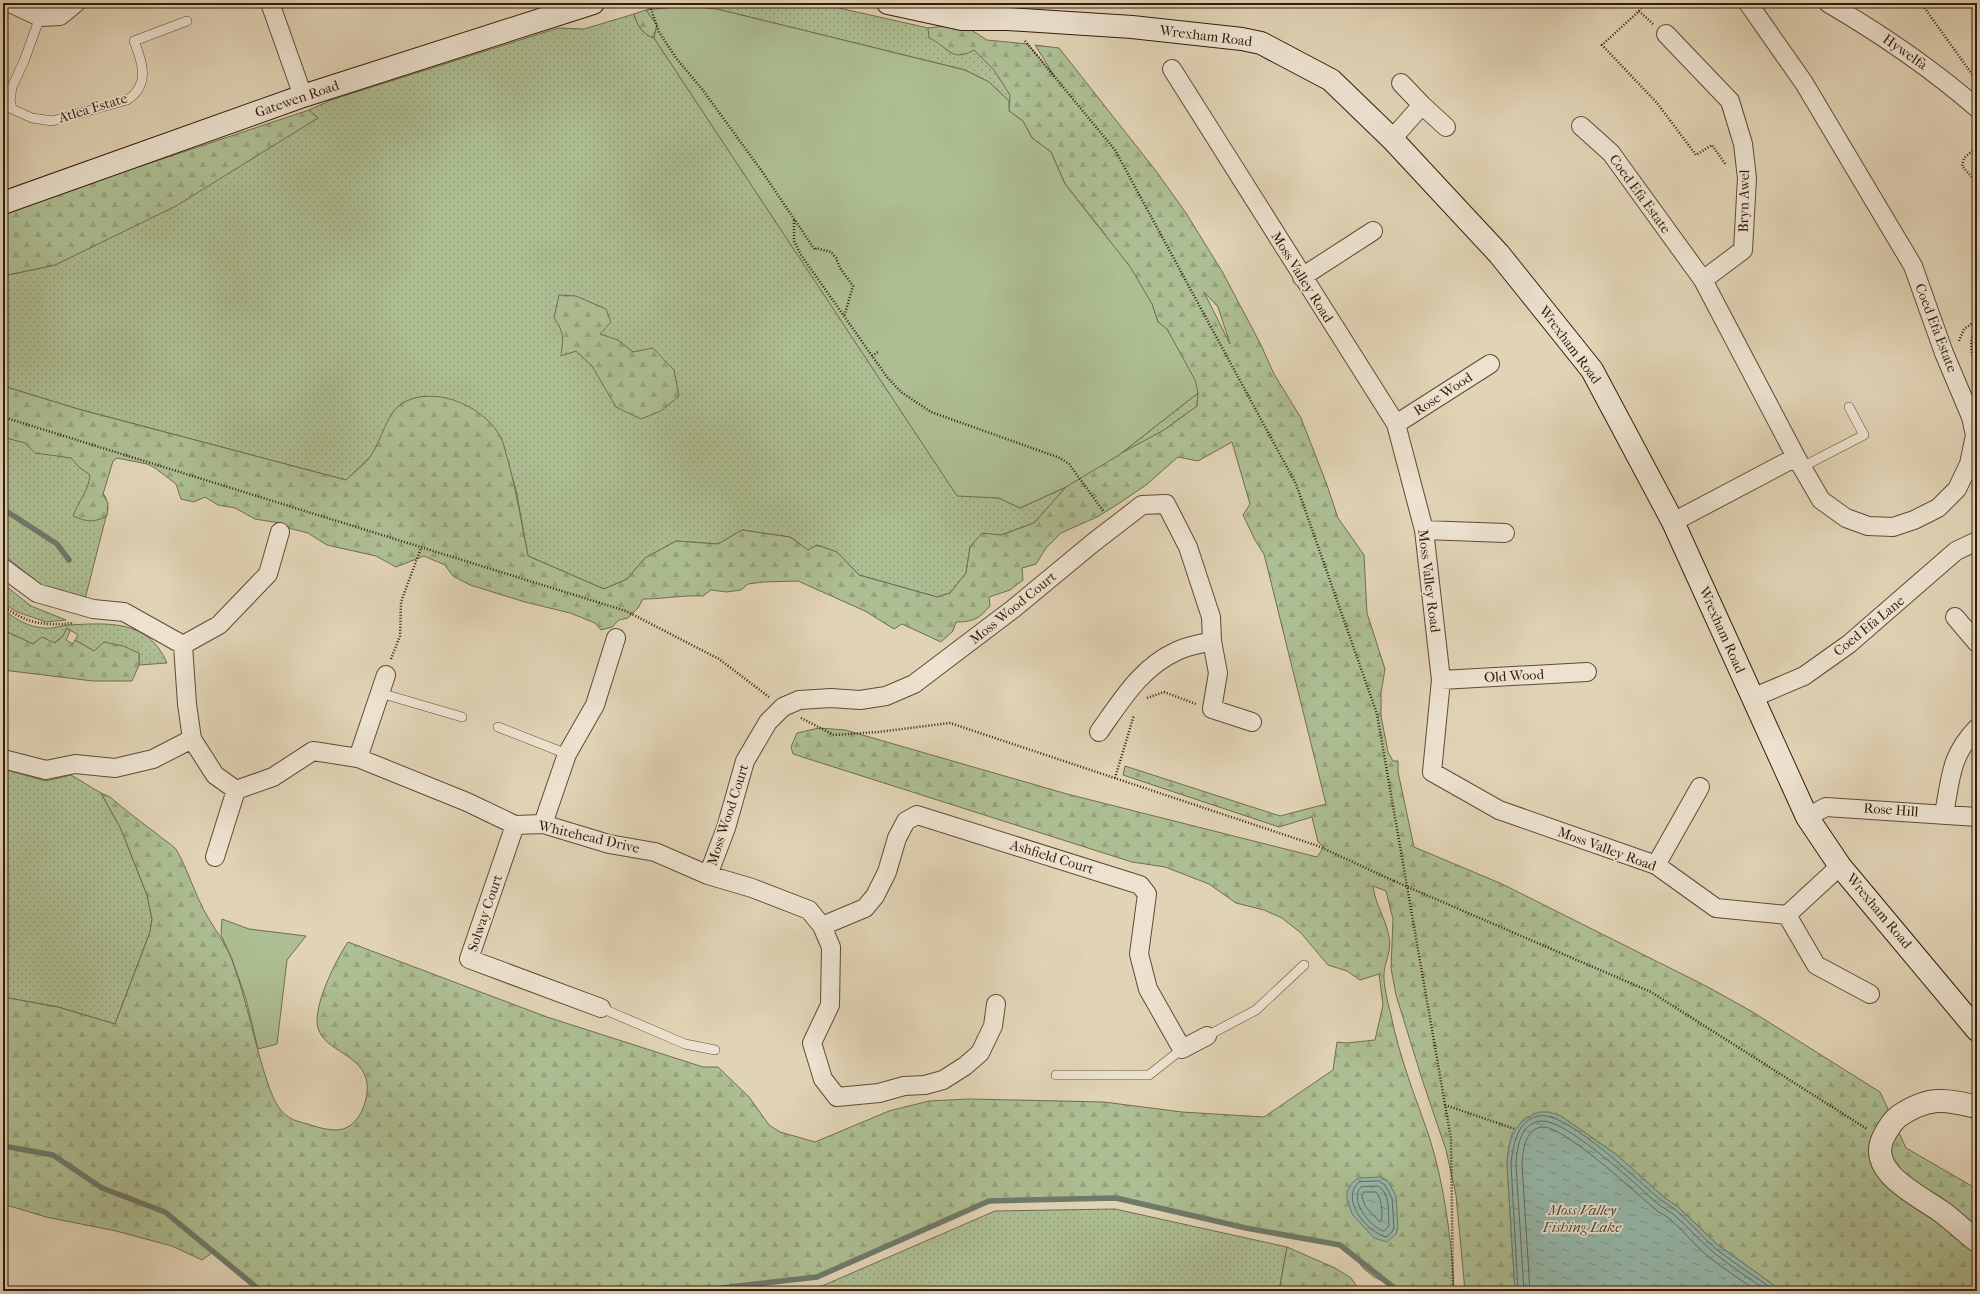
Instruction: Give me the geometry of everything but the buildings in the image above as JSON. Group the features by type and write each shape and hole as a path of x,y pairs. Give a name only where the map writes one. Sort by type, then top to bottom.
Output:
{"main road":[{"name":"Gatewen Road","path":"3,203 554,8 593,3"},
{"name":"Wrexham Road","path":"895,4 962,19 1008,19 1132,27 1242,39 1261,43 1330,80 1392,139 1499,254 1592,370 1674,522 1752,698 1807,817 1840,866 1977,1030"},
{"path":"1977,1107 1950,1101 1935,1100 1914,1107 1897,1117 1887,1130 1880,1145 1882,1161 1887,1171 1898,1183 1943,1213 1977,1241"}],"street":[{"path":"10,3 40,17 60,16 76,3"},
{"path":"270,3 303,96"},
{"name":"Coed Efa Estate","path":"1581,126 1611,153 1703,280 1799,462 1821,500 1846,518 1868,526 1893,526 1914,520 1938,508 1957,489 1969,464 1975,435 1971,417 1944,353 1913,266 1804,83 1748,3"},
{"name":"Hywelfa","path":"1828,3 1899,47 1949,83 1977,108"},
{"name":"Bryn Awel","path":"1666,34 1730,101 1743,144 1747,178 1743,250 1703,280"},
{"name":"Moss Valley Road","path":"1172,69 1396,424 1424,530 1441,680 1432,772 1498,810 1656,865 1716,908 1788,915"},
{"path":"1401,83 1446,127"},
{"path":"1392,139 1422,105"},
{"path":"1302,277 1373,231"},
{"name":"Rose Wood","path":"1396,424 1490,364"},
{"path":"1674,522 1799,462"},
{"name":"Moss Wood Court","path":"708,875 726,828 745,761 768,722 783,707 799,700 831,698 860,700 886,696 914,684 1013,609 1114,526 1142,505 1166,504 1188,547 1212,618 1212,641 1218,673 1212,710"},
{"path":"1424,530 1506,533"},
{"path":"182,645 219,625 268,574 280,532"},
{"name":"Coed Efa Lane","path":"1752,698 1804,676 1849,644 1956,551 1973,541 1977,541"},
{"path":"5,573 37,594 93,609 124,612 182,645"},
{"path":"1955,617 1977,643"},
{"path":"543,824 567,754 595,705 616,638"},
{"path":"1099,732 1135,682 1153,665 1177,650 1212,641"},
{"path":"182,645 187,704 192,739 215,775 236,790 215,857"},
{"name":"Old Wood","path":"1441,680 1587,672"},
{"path":"358,758 386,675"},
{"path":"1212,710 1252,722"},
{"path":"1944,814 1952,767 1963,743 1977,728"},
{"path":"3,759 46,770 75,764 115,768 153,760 192,739"},
{"name":"Whitehead Drive","path":"236,790 273,777 313,751 358,758 466,802 515,825 543,824 609,844 655,852 708,875 752,888 809,910 822,926 832,947 830,1005 812,1043 823,1079 837,1097 879,1093 904,1086 925,1085 943,1080 965,1066 980,1053 993,1026 996,1004"},
{"path":"1656,865 1700,787"},
{"name":"Rose Hill","path":"1807,817 1826,807 1977,817"},
{"name":"Ashfield Court","path":"822,926 865,908 875,896 887,872 897,838 906,821 917,815 1140,885 1147,894 1139,954 1148,989 1182,1050"},
{"name":"Solway Court","path":"515,825 469,959 601,1008"},
{"path":"1840,866 1788,915 1816,965 1870,994"},
{"path":"1182,1050 1207,1036"}],"lane":[{"path":"12,109 10,100 12,87 40,17"},
{"name":"Atlea Estate","path":"3,105 32,118 52,121 127,100 136,94 141,86 143,64 134,41 187,21"},
{"path":"1799,462 1864,436 1849,407"},
{"path":"380,693 462,717"},
{"path":"498,728 567,754"},
{"path":"1207,1036 1256,1010 1304,965"},
{"path":"601,1008 685,1044 715,1050"},
{"path":"1056,1075 1149,1076 1182,1050"}],"path":[{"path":"649,3 659,32 676,58 702,89 761,170 815,250 816,248 831,252 836,258 840,268 853,286 844,318"},
{"path":"1643,3 1639,11 1602,45 1657,102 1696,155 1712,145 1729,169"},
{"path":"1921,3 1974,77"},
{"path":"1639,11 1666,34"},
{"path":"1008,19 1115,150 1296,484 1377,714 1451,1139 1453,1291"},
{"path":"1977,147 1964,158 1962,166 1977,183"},
{"path":"794,220 794,242 801,255 887,377 901,392 931,412 1060,458 1069,464 1114,526"},
{"path":"1977,326 1971,339 1970,350 1977,372"},
{"path":"872,356 880,351"},
{"path":"3,417 626,611 719,659 783,707 834,735 878,732 950,723 1318,846 1394,881 1650,992 1871,1132"},
{"path":"386,675 400,636 401,602 421,548"},
{"path":"3,606 23,618 44,625 91,621 93,609"},
{"path":"1143,703 1147,698 1164,692 1212,710"},
{"path":"1115,778 1135,713"},
{"path":"1445,1105 1515,1129"}],"green space":[{"path":"663,3 817,3 928,28 975,43 1029,106 1009,101 989,82 965,70 717,9 686,6 646,10"},
{"path":"686,6 717,9 965,70 989,82 1009,101 1009,111 1023,121 1032,138 1051,152 1065,184 1131,268 1152,304 1158,322 1167,329 1195,380 1198,393 1119,455 1066,487 1020,508 999,498 957,496 654,38 657,25 646,10"},
{"path":"646,10 657,25 654,38 647,35 641,29 634,14"},
{"path":"634,14 641,29 647,35 654,38 957,495 999,498 1020,508 1066,487 1034,523 1001,535 982,534 970,547 966,573 950,593 937,597 859,575 837,552 817,545 808,550 790,537 742,530 718,544 676,541 645,558 627,579 604,589 528,556 516,490 501,439 425,396 412,399 401,404 371,456 346,480 78,409 3,386 3,276 55,265 317,118 309,110 331,100 558,28 584,29"},
{"path":"962,24 987,40 1028,44 1055,77 1035,45 1059,48 1156,171 1186,213 1223,273 1261,345 1274,374 1301,418 1338,518 1364,555 1367,613 1385,669 1381,693 1381,716 1388,752 1393,761 1398,761 1398,772 1414,847 1502,884 1706,986 1751,1011 1880,1092 1906,1148 1977,1189 1977,1291 1782,1291 1718,1245 1678,1207 1665,1198 1617,1155 1561,1116 1526,1117 1513,1133 1511,1138 1507,1164 1515,1291 1465,1291 1456,1195 1446,1150 1396,995 1391,968 1393,919 1386,891 1373,886 1376,899 1388,930 1390,942 1384,977 1388,1005 1403,1061 1429,1136 1439,1173 1449,1232 1454,1291 1403,1291 1374,1277 1364,1269 1350,1252 1340,1245 1309,1238 1258,1231 1116,1198 989,1201 817,1277 695,1291 260,1291 213,1252 202,1260 172,1246 116,1231 46,1217 3,1204 3,997 58,1007 115,1024 150,932 152,919 147,895 121,829 101,793 110,797 175,848 197,897 229,952 242,990 263,1069 275,1101 281,1111 291,1118 326,1129 344,1129 356,1120 364,1106 367,1090 367,1083 364,1073 359,1066 352,1059 328,1043 318,1028 318,1008 326,984 337,960 348,942 547,1017 703,1067 718,1067 749,1097 769,1125 780,1132 815,1142 889,1111 929,1101 969,1099 1104,1102 1182,1112 1264,1117 1333,1070 1337,1042 1347,1043 1375,1040 1383,1005 1379,974 1360,980 1347,971 1328,965 1301,933 1282,918 1264,910 1236,903 1209,884 1165,867 1132,862 793,754 791,747 797,733 819,728 845,730 1067,794 1317,857 1324,847 1318,842 1312,817 1279,827 1123,775 1125,766 1280,816 1326,804 1264,554 1255,540 1243,515 1250,504 1232,442 1198,461 1178,457 1146,485 1118,504 1097,517 1061,533 1046,548 1036,564 1022,568 1023,580 1010,590 989,597 990,606 979,617 967,621 956,622 953,631 941,642 902,624 894,629 865,611 798,581 748,584 741,590 727,592 711,590 703,596 643,599 638,608 628,618 619,620 612,627 601,630 595,623 570,613 525,602 470,585 453,576 445,565 424,556 396,567 376,556 327,545 308,533 292,529 280,523 255,519 235,508 218,505 205,497 194,502 181,499 176,484 155,468 147,464 117,458 113,461 103,494 108,503 107,516 94,521 83,520 73,516 86,491 90,475 79,467 71,458 35,453 25,443 6,438 3,434 3,386 78,409 346,480 369,458 395,409 411,399 429,396 441,397 454,400 478,412 491,424 501,438 512,476 528,556 604,589 627,579 645,558 676,541 718,544 742,530 790,537 808,550 817,545 837,552 859,575 937,597 950,593 966,573 970,547 982,533 1001,535 1034,523 1066,487 1094,468 1164,430 1197,406 1198,393 1167,329 1158,322 1152,304 1104,233 1065,184 1051,152 1032,138 1023,121 1009,111 1010,95 994,70 974,50 960,55 950,52 929,38 928,28","holes":["1204,292 1218,307 1230,344"]},
{"path":"309,110 318,118 176,206 55,265 3,276 3,212"},
{"path":"559,295 576,296 606,309 611,322 600,334 618,340 633,352 653,348 674,370 679,396 661,411 641,419 616,407 592,366 576,351 561,356 562,332 554,318"},
{"path":"1198,393 1197,406 1164,430 1119,455"},
{"path":"3,423 105,457 97,484 106,498 108,509 85,599 43,587 3,554"},
{"path":"7,587 31,606 66,620 46,622 17,612 3,603 3,589"},
{"path":"3,609 22,622 38,627 50,628 68,625 98,624 126,627 138,631 149,638 159,649 167,663 139,665 139,653 94,651 75,640 78,635 67,628 63,636 54,643 33,644 3,630"},
{"path":"67,628 70,631 66,640 73,644 75,640 94,651 104,642 123,646 139,653 139,665 132,681 93,681 3,670 3,630 33,644 42,637 55,643 63,636"},
{"path":"3,769 46,781 71,775 101,793 121,829 147,895 152,919 150,932 115,1024 58,1007 3,997"},
{"path":"222,919 249,929 306,936 287,960 277,1044 258,1049 246,999 232,959 221,935"},
{"path":"1115,1209 1287,1247 1279,1291 775,1291 822,1286 995,1211"},
{"path":"1287,1247 1335,1268 1351,1278 1360,1291 1279,1291"}],"water":[{"name":"Moss Valley Fishing Lake","path":"1539,1112 1549,1112 1561,1116 1617,1155 1665,1198 1678,1207 1718,1245 1782,1291 1515,1291 1507,1164 1509,1146 1518,1126 1530,1116"},
{"path":"1381,1177 1388,1181 1396,1196 1398,1228 1396,1234 1387,1242 1374,1238 1352,1214 1347,1199 1347,1191 1352,1183 1358,1178"}],"waterway":[{"path":"3,509 57,544 69,560"},
{"path":"3,1146 53,1155 102,1188 165,1212 261,1291"},
{"path":"695,1291 817,1277 989,1201 1116,1198 1246,1228 1340,1245 1398,1291"}]}
